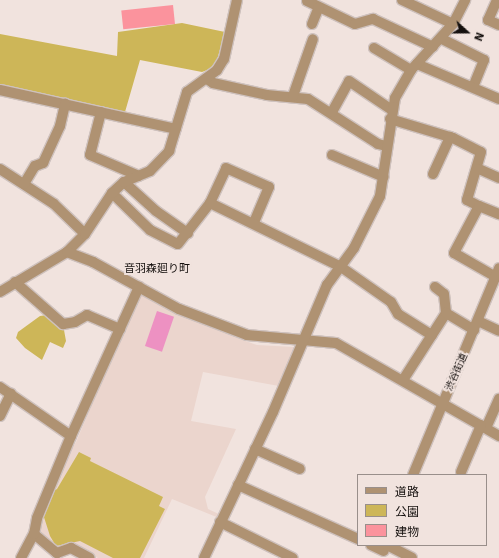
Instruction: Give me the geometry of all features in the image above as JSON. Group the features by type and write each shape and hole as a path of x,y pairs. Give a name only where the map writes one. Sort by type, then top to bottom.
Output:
{"street":[{"path":"0,292 67,252 85,234 112,193 124,182 150,171 165,156 176,129 187,92 196,83 208,79 224,59 237,0"},
{"path":"402,0 453,24"},
{"path":"205,558 220,522 255,449 327,284 354,248 376,206 384,177 391,115 395,98 414,67 442,39 453,24 464,0"},
{"path":"497,0 488,20 499,25"},
{"path":"307,1 355,24 373,19 433,47"},
{"path":"312,24 319,7"},
{"path":"293,96 313,39"},
{"path":"442,39 484,60 473,87"},
{"path":"374,48 414,67 473,87 499,99"},
{"path":"208,79 213,83 267,95 293,96 317,103 378,144 387,146"},
{"path":"332,112 349,82 391,115 450,137 481,152 479,169 467,200 499,214"},
{"path":"1,91 176,129"},
{"path":"24,184 35,166 43,162 60,126 65,104"},
{"path":"101,112 90,155 139,176"},
{"path":"433,174 450,137"},
{"path":"332,156 384,177"},
{"path":"112,193 150,230 175,243 180,244 210,203 226,168 269,187 254,222"},
{"path":"0,169 54,204 85,234"},
{"path":"479,169 499,178"},
{"path":"124,182 156,211 188,233"},
{"path":"210,203 254,222 341,267 391,302 398,314 432,335"},
{"path":"479,206 454,253 497,273"},
{"path":"67,252 139,287 179,309 247,335 283,340 304,338 336,343 499,436"},
{"name":"渋谷街道","path":"413,474 497,273"},
{"path":"15,282 63,324 75,322 87,315 120,329"},
{"path":"26,556 34,534 37,518 71,436 139,287"},
{"path":"403,380 446,313 444,294 435,287"},
{"path":"446,313 476,326 499,331"},
{"path":"0,387 71,436"},
{"path":"0,416 10,393"},
{"path":"461,472 499,399"},
{"path":"255,449 300,469"},
{"path":"238,485 357,540"},
{"path":"220,522 294,558"},
{"path":"34,534 57,553 71,548 90,558"},
{"path":"374,546 412,558"}],"shaded area":[{"path":"140,291 240,339 257,345 294,347 279,386 203,372 191,421 236,429 205,497 208,509 221,515 219,518 172,499 144,558 98,558 74,545 58,549 42,537 39,524 55,477 76,442"},
{"path":"157,311 174,317 162,352 145,346"}],"green space":[{"path":"182,23 225,32 215,67 202,72 140,60 125,112 0,86 0,34 117,56 118,32"},
{"path":"47,315 64,330 66,341 63,348 50,342 42,360 25,348 16,338 18,332 40,316"},
{"path":"79,452 91,458 90,461 163,497 159,506 165,509 140,558 113,558 80,541 56,546 50,536 43,514 50,493 57,489"}],"building":[{"path":"173,5 175,24 123,29 121,10"}],"district":[{"name":"音羽森廻り町","path":"157,269"}]}
